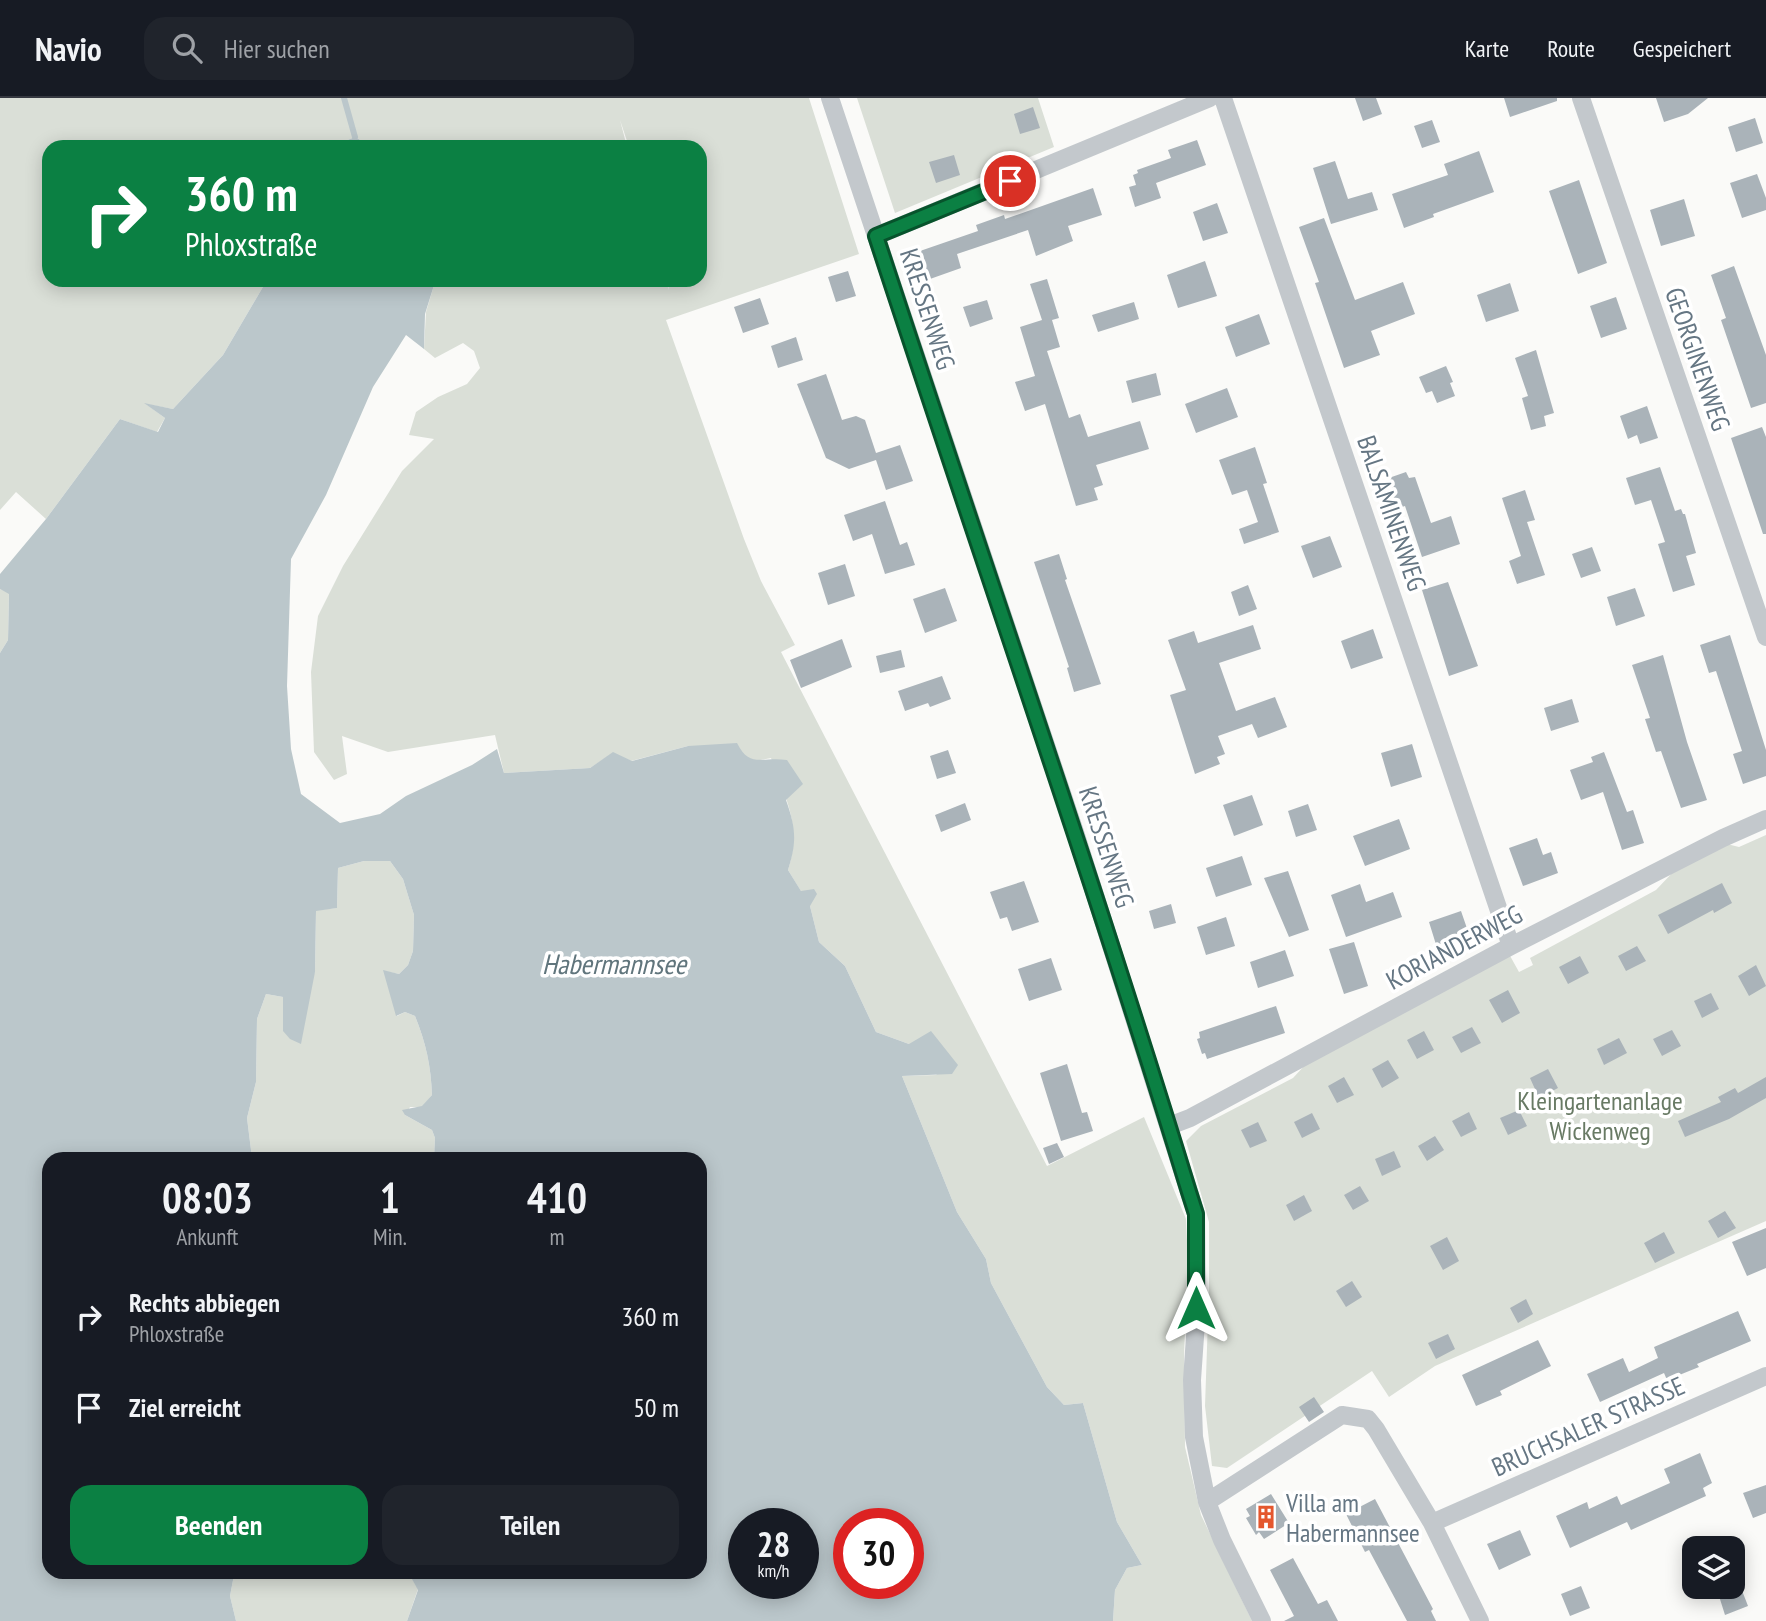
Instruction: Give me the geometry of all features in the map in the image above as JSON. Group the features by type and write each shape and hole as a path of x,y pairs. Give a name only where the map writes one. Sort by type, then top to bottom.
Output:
{"street":[{"name":"KRESSENWEG","path":"830,98 1076,835 1196,1214 1196,1308 1192,1380 1194,1437 1207,1502 1222,1540 1262,1621"},
{"path":"876,236 1210,98"},
{"name":"BALSAMINENWEG","path":"1223,98 1511,946"},
{"name":"GEORGINENWEG","path":"1581,98 1766,637"},
{"name":"KORIANDERWEG","path":"1170,1126 1190,1118 1511,946 1766,819"},
{"name":"BRUCHSALER STRASSE","path":"1432,1523 1766,1376"},
{"path":"1207,1502 1342,1415 1368,1419 1432,1523 1480,1621"}],"green space":[{"path":"0,98 809,98 859,254 666,320 744,539 761,581 795,645 781,652 1047,1166 1144,1117 1186,1219 1188,1262 1184,1355 1185,1447 1201,1515 1252,1621 1113,1621 1115,1590 1127,1568 1142,1565 1117,1522 1083,1403 1064,1405 1047,1387 991,1283 986,1259 957,1212 902,1076 937,1075 909,1044 876,1032 845,966 819,942 810,906 788,870 792,854 793,826 787,800 771,758 755,761 743,756 688,746 631,761 613,753 590,768 504,773 495,735 388,752 342,736 347,774 334,780 314,752 311,672 318,616 343,566 402,471 434,439 409,435 416,412 438,397 467,384 480,368 474,351 463,343 435,358 424,349 426,312 434,287 668,287 669,290 668,287 707,287 707,140 627,140 620,120 625,140 360,140 355,137 348,140 42,140 42,287 263,287 223,355 173,409 146,404 165,418 157,432 120,419 46,519 16,492 0,510"},
{"path":"857,98 1038,98 1054,147 895,213"},
{"path":"0,589 9,593 8,640 0,653"},
{"name":"Kleingartenanlage Wickenweg","path":"1766,835 1766,1221 1435,1366 1389,1397 1372,1371 1227,1468 1212,1466 1205,1406 1209,1222 1186,1141 1201,1126 1293,1078 1306,1064 1509,954 1519,972 1533,965 1530,958 1656,890 1675,870 1727,844 1739,847"},
{"path":"364,861 390,861 403,879 414,915 413,951 408,965 399,974 384,971 397,1016 405,1012 415,1016 425,1045 432,1095 422,1107 410,1107 405,1115 432,1130 435,1138 434,1152 251,1152 247,1118 256,1082 257,1019 266,994 283,997 283,1031 315,972 316,910 337,908 338,868"},
{"path":"233,1579 412,1579 418,1589 407,1621 236,1621 230,1596"}],"water":[{"name":"Habermannsee","path":"263,287 433,287 425,314 424,349 406,335 373,387 326,495 291,559 287,686 291,749 301,794 340,823 380,814 406,796 472,765 497,749 504,773 590,768 613,752 632,761 688,746 737,743 752,759 787,760 803,784 786,800 794,835 788,870 801,891 814,889 817,894 810,906 819,942 845,966 876,1032 909,1044 931,1031 958,1065 952,1074 902,1076 957,1212 986,1259 991,1283 1047,1387 1064,1405 1083,1403 1117,1522 1142,1565 1127,1568 1115,1590 1113,1621 407,1621 418,1590 412,1579 707,1579 707,1152 434,1152 435,1138 432,1130 405,1115 402,1110 422,1106 432,1095 425,1045 415,1016 405,1012 396,1016 383,970 399,974 408,965 413,951 414,915 403,879 390,861 364,861 338,868 337,908 316,911 315,972 301,1044 290,1039 283,1031 283,997 266,994 257,1019 256,1082 247,1118 251,1152 42,1152 42,1579 233,1579 230,1596 236,1621 0,1621 0,653 8,640 9,594 0,589 0,574 46,519 120,419 158,432 165,418 144,403 173,409 223,355"}],"building":[{"path":"1355,98 1376,98 1382,114 1363,121"},
{"path":"1504,98 1557,98 1557,101 1510,117"},
{"path":"1656,98 1708,98 1688,114 1664,122"},
{"path":"1033,107 1040,128 1020,134 1014,114"},
{"path":"1755,118 1763,143 1736,152 1728,127"},
{"path":"1432,120 1440,142 1422,148 1414,126"},
{"path":"1197,140 1206,165 1156,183 1161,198 1135,207 1129,187 1136,185 1133,175 1138,173 1137,170 1171,158 1168,150"},
{"path":"1479,151 1494,192 1433,214 1434,217 1404,228 1392,194 1448,175 1444,164"},
{"path":"954,155 960,175 936,183 929,162"},
{"path":"1335,161 1348,199 1372,192 1378,210 1331,224 1313,168"},
{"path":"1757,174 1766,198 1766,210 1742,218 1730,183"},
{"path":"1579,180 1607,263 1578,274 1549,191"},
{"path":"1093,188 1102,215 1068,226 1073,241 1036,256 1028,230 957,254 961,268 930,279 920,251 978,231 976,225 1004,215 1005,219"},
{"path":"1684,199 1695,236 1661,246 1650,210"},
{"path":"1217,203 1228,233 1203,241 1193,212"},
{"path":"1324,218 1355,300 1403,282 1415,314 1371,331 1380,355 1344,368 1315,283 1319,282 1299,227"},
{"path":"1205,261 1217,296 1178,308 1167,275"},
{"path":"1734,266 1766,355 1766,403 1751,408 1721,320 1726,318 1711,275"},
{"path":"848,271 856,296 836,302 828,277"},
{"path":"1047,279 1059,318 1052,320 1060,347 1047,351 1069,418 1080,414 1088,437 1140,421 1149,449 1096,465 1103,485 1094,488 1098,500 1076,506 1045,404 1025,411 1015,382 1035,376 1020,327 1042,320 1030,284"},
{"path":"1510,283 1519,311 1486,322 1477,295"},
{"path":"1616,297 1627,329 1601,338 1590,306"},
{"path":"760,298 769,324 743,333 734,307"},
{"path":"987,300 993,319 970,327 963,307"},
{"path":"1134,302 1139,319 1098,332 1092,315"},
{"path":"1259,314 1270,344 1236,357 1225,327"},
{"path":"796,337 803,360 778,368 771,346"},
{"path":"1536,350 1554,413 1544,416 1546,426 1531,430 1522,398 1528,396 1515,358"},
{"path":"1446,366 1453,382 1450,383 1455,396 1437,403 1432,391 1426,393 1419,377"},
{"path":"1156,373 1161,395 1132,403 1126,381"},
{"path":"826,374 842,420 856,416 865,420 876,453 900,445 913,481 886,490 876,460 849,469 826,458 797,384"},
{"path":"1227,388 1238,417 1196,433 1185,404"},
{"path":"1647,406 1658,438 1640,444 1637,435 1628,439 1620,416"},
{"path":"1762,427 1766,437 1766,534 1763,534 1731,438"},
{"path":"1255,447 1267,483 1263,484 1279,532 1244,544 1239,529 1258,522 1247,490 1232,495 1219,460"},
{"path":"1660,467 1675,511 1681,509 1685,514 1696,553 1686,556 1695,585 1673,592 1658,544 1665,542 1651,500 1635,505 1626,478"},
{"path":"1406,472 1409,478 1415,477 1431,523 1451,516 1460,544 1422,557 1405,506 1396,509 1386,479"},
{"path":"1525,490 1535,520 1527,522 1545,575 1517,584 1509,561 1521,556 1502,498"},
{"path":"885,501 900,545 907,542 915,565 885,574 872,534 853,541 844,515"},
{"path":"1330,536 1342,567 1313,578 1301,546"},
{"path":"1592,547 1601,571 1581,578 1572,554"},
{"path":"1059,554 1067,579 1065,580 1101,684 1074,692 1067,668 1069,667 1034,562"},
{"path":"845,564 855,596 828,605 818,573"},
{"path":"1448,582 1478,666 1449,676 1422,590"},
{"path":"1248,585 1257,609 1239,616 1231,592"},
{"path":"945,588 957,621 925,633 913,599"},
{"path":"1635,588 1645,616 1616,626 1607,597"},
{"path":"1253,625 1261,649 1219,663 1236,711 1275,697 1287,727 1258,738 1252,724 1218,736 1225,754 1217,757 1220,764 1195,774 1170,695 1186,690 1168,640 1194,631 1198,643"},
{"path":"1373,629 1383,658 1351,669 1341,641"},
{"path":"1730,635 1766,750 1766,776 1743,784 1733,754 1742,751 1716,671 1709,673 1700,645"},
{"path":"842,639 852,667 801,688 790,660"},
{"path":"901,650 905,667 880,673 876,656"},
{"path":"1663,655 1687,742 1707,800 1681,808 1661,751 1656,752 1645,719 1650,718 1632,665"},
{"path":"942,676 951,699 930,707 928,703 905,711 898,691"},
{"path":"1572,699 1579,722 1551,731 1544,708"},
{"path":"1412,744 1422,777 1391,787 1381,753"},
{"path":"948,750 956,773 937,779 930,756"},
{"path":"1604,752 1627,812 1633,810 1644,843 1622,850 1603,792 1581,800 1570,770 1593,762 1591,757"},
{"path":"1252,795 1263,825 1234,836 1223,805"},
{"path":"965,803 971,820 941,832 935,815"},
{"path":"1308,804 1317,830 1296,837 1288,811"},
{"path":"1399,819 1410,849 1365,866 1353,836"},
{"path":"1537,838 1543,855 1551,852 1558,873 1523,886 1509,848"},
{"path":"1242,856 1252,885 1216,897 1206,868"},
{"path":"1288,871 1309,930 1289,937 1264,878"},
{"path":"1024,881 1039,922 1012,931 1007,917 1000,919 990,892"},
{"path":"1722,883 1732,903 1668,934 1658,915"},
{"path":"1360,884 1366,902 1393,892 1402,917 1346,937 1331,895"},
{"path":"1171,904 1176,923 1154,929 1149,911"},
{"path":"1461,911 1471,940 1438,951 1429,922"},
{"path":"1226,917 1235,946 1206,955 1197,927"},
{"path":"1354,942 1368,986 1344,994 1329,949"},
{"path":"1637,946 1646,961 1626,971 1618,956"},
{"path":"1285,950 1294,976 1258,988 1250,962"},
{"path":"1580,956 1589,973 1568,984 1559,967"},
{"path":"1051,958 1062,990 1029,1001 1018,969"},
{"path":"1756,965 1766,986 1749,996 1738,976"},
{"path":"1508,990 1520,1013 1502,1023 1489,1000"},
{"path":"1711,993 1719,1009 1702,1018 1694,1001"},
{"path":"1276,1006 1285,1033 1207,1059 1205,1053 1202,1054 1197,1039 1200,1038 1199,1032"},
{"path":"1472,1027 1481,1043 1461,1053 1452,1037"},
{"path":"1672,1030 1681,1046 1662,1056 1653,1039"},
{"path":"1424,1031 1434,1050 1417,1059 1407,1040"},
{"path":"1619,1038 1627,1053 1604,1065 1597,1049"},
{"path":"1388,1060 1399,1078 1382,1088 1372,1069"},
{"path":"1067,1064 1082,1113 1087,1112 1093,1131 1061,1141 1040,1073"},
{"path":"1548,1069 1558,1088 1539,1098 1530,1078"},
{"path":"1344,1077 1354,1095 1337,1103 1328,1086"},
{"path":"1766,1077 1766,1098 1729,1119 1685,1137 1678,1121 1721,1102 1718,1097 1735,1088 1738,1093"},
{"path":"1519,1110 1527,1126 1508,1135 1500,1118"},
{"path":"1469,1112 1477,1129 1461,1137 1452,1121"},
{"path":"1312,1113 1320,1129 1302,1138 1294,1122"},
{"path":"1258,1122 1267,1141 1250,1148 1241,1130"},
{"path":"1435,1136 1444,1150 1427,1161 1418,1146"},
{"path":"1057,1143 1064,1157 1049,1164 1043,1148"},
{"path":"1394,1151 1401,1167 1382,1176 1375,1159"},
{"path":"1360,1186 1369,1201 1353,1210 1344,1195"},
{"path":"1304,1195 1312,1211 1294,1221 1286,1205"},
{"path":"1725,1211 1736,1228 1718,1238 1708,1221"},
{"path":"1766,1228 1766,1268 1747,1276 1732,1242"},
{"path":"1664,1232 1675,1253 1655,1263 1644,1243"},
{"path":"1447,1237 1459,1261 1443,1270 1430,1246"},
{"path":"1352,1281 1362,1297 1346,1307 1336,1291"},
{"path":"1526,1299 1533,1314 1518,1323 1510,1308"},
{"path":"1738,1311 1751,1341 1667,1380 1664,1373 1600,1402 1587,1374 1623,1358 1629,1372 1658,1358 1654,1347"},
{"path":"1448,1334 1455,1349 1436,1359 1428,1343"},
{"path":"1538,1340 1551,1366 1500,1391 1502,1395 1476,1406 1462,1375"},
{"path":"1314,1397 1324,1412 1309,1422 1299,1407"},
{"path":"1700,1453 1712,1483 1703,1488 1706,1496 1631,1530 1627,1522 1570,1548 1556,1516 1587,1502 1589,1509 1617,1496 1621,1505 1670,1483 1664,1469"},
{"path":"1766,1485 1766,1513 1753,1518 1743,1493"},
{"name":"Villa am Habermannsee","path":"1271,1494 1289,1523 1264,1539 1259,1532 1256,1535 1246,1518 1250,1516 1246,1509"},
{"path":"1375,1499 1433,1609 1431,1611 1436,1621 1407,1621 1369,1550 1365,1552 1346,1514"},
{"path":"1520,1530 1531,1555 1499,1570 1487,1544"},
{"path":"1293,1558 1318,1604 1327,1600 1338,1621 1284,1621 1294,1616 1270,1570"},
{"path":"1581,1586 1590,1608 1570,1616 1561,1594"},
{"path":"1745,1598 1748,1606 1725,1615 1720,1599"}],"waterway":[{"path":"344,98 355,137"}],"place":[{"name":"Villa am Habermannsee","path":"1266,1517"}],"route":[{"path":"1010,181 876,236 1170,1126 1196,1214 1196,1308"}]}
